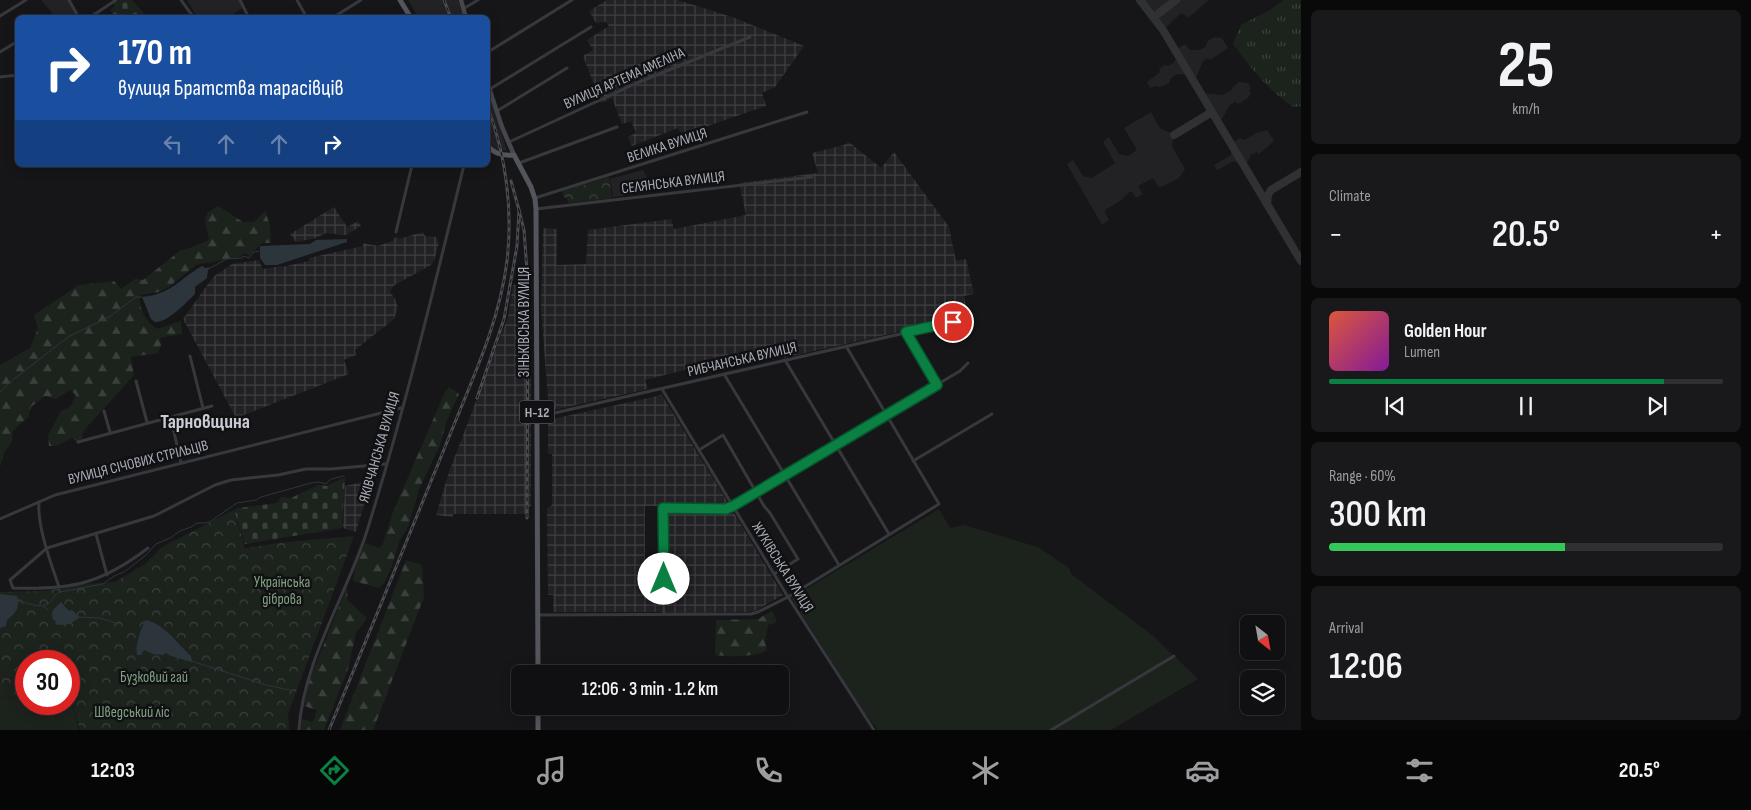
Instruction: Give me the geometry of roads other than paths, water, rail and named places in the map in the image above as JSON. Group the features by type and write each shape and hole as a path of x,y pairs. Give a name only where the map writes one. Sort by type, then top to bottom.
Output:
{"main road":[{"path":"400,0 409,15"},
{"path":"490,148 496,153 507,156 514,155"},
{"name":"ЗІНЬКІВСЬКА ВУЛИЦЯ","path":"514,155 535,199 536,209 538,665"},
{"path":"538,715 538,730"}],"street":[{"path":"0,16 26,0"},
{"path":"69,0 77,15"},
{"path":"94,15 116,0"},
{"path":"181,0 192,15"},
{"path":"240,0 248,15"},
{"path":"297,0 306,15"},
{"path":"337,15 362,0"},
{"path":"460,0 465,15"},
{"path":"463,9 478,0"},
{"path":"490,51 572,0"},
{"path":"490,86 590,27"},
{"name":"ВУЛИЦЯ АРТЕМА АМЕЛІНА","path":"508,142 637,83 750,36"},
{"path":"0,52 15,43"},
{"path":"497,111 567,68"},
{"path":"0,77 15,75"},
{"name":"Н-12","path":"490,92 514,155"},
{"name":"ВЕЛИКА ВУЛИЦЯ","path":"535,199 807,112"},
{"path":"518,164 617,127"},
{"path":"396,232 412,167"},
{"name":"ЯКІВЧАНСЬКА ВУЛИЦЯ","path":"299,730 300,712 307,683 365,536 402,408 463,167"},
{"name":"СЕЛЯНСЬКА ВУЛИЦЯ","path":"536,209 812,177"},
{"name":"РИБЧАНСЬКА ВУЛИЦЯ","path":"537,417 953,322"},
{"path":"906,332 937,385"},
{"path":"538,615 751,614 788,597 939,504 846,346"},
{"path":"190,356 202,408"},
{"path":"785,360 889,534"},
{"path":"664,614 663,508 726,509 733,506 937,385 960,371 968,363"},
{"path":"724,374 839,565"},
{"path":"136,381 147,422"},
{"name":"ЖУКІВСЬКА ВУЛИЦЯ","path":"661,388 788,597 874,730"},
{"path":"78,442 212,406"},
{"name":"ВУЛИЦЯ СІЧОВИХ СТРІЛЬЦІВ","path":"0,519 55,495 402,408"},
{"path":"104,411 110,432"},
{"path":"914,461 992,414"},
{"path":"168,417 174,432 181,463"},
{"path":"699,450 723,435 798,559 774,574"},
{"path":"148,548 129,563 107,575 85,583 58,587 13,588 10,580 47,548 154,516 215,485 231,480 278,475 306,469 331,469 386,464"},
{"path":"39,502 40,519 58,587"},
{"path":"96,534 107,575"},
{"path":"1052,730 1174,656"}],"waterway":[{"path":"210,268 227,259 242,258 243,256 249,258 254,252 259,251"},
{"path":"0,392 68,337 109,317 136,297 142,297"},
{"path":"18,601 42,606 49,603 60,592 103,584 124,572 146,555 156,544 197,523 211,521 237,503 256,500 311,483 319,482 326,484 331,479 344,476"},
{"path":"43,606 48,610"},
{"path":"79,617 100,618 118,624"},
{"path":"191,661 266,685 290,690"}],"railway":[{"path":"444,0 450,15"},
{"path":"329,730 482,356 497,309 507,261 509,222 504,164 490,114"},
{"path":"477,398 504,319 517,246 519,210 511,181"},
{"path":"519,210 524,230 528,285 527,518"}],"district":[{"name":"Тарновщина","path":"205,421"}],"park label":[{"name":"Українська діброва","path":"282,590"},
{"name":"Бузковий гай","path":"154,677"},
{"name":"Шведський ліс","path":"132,712"}]}
